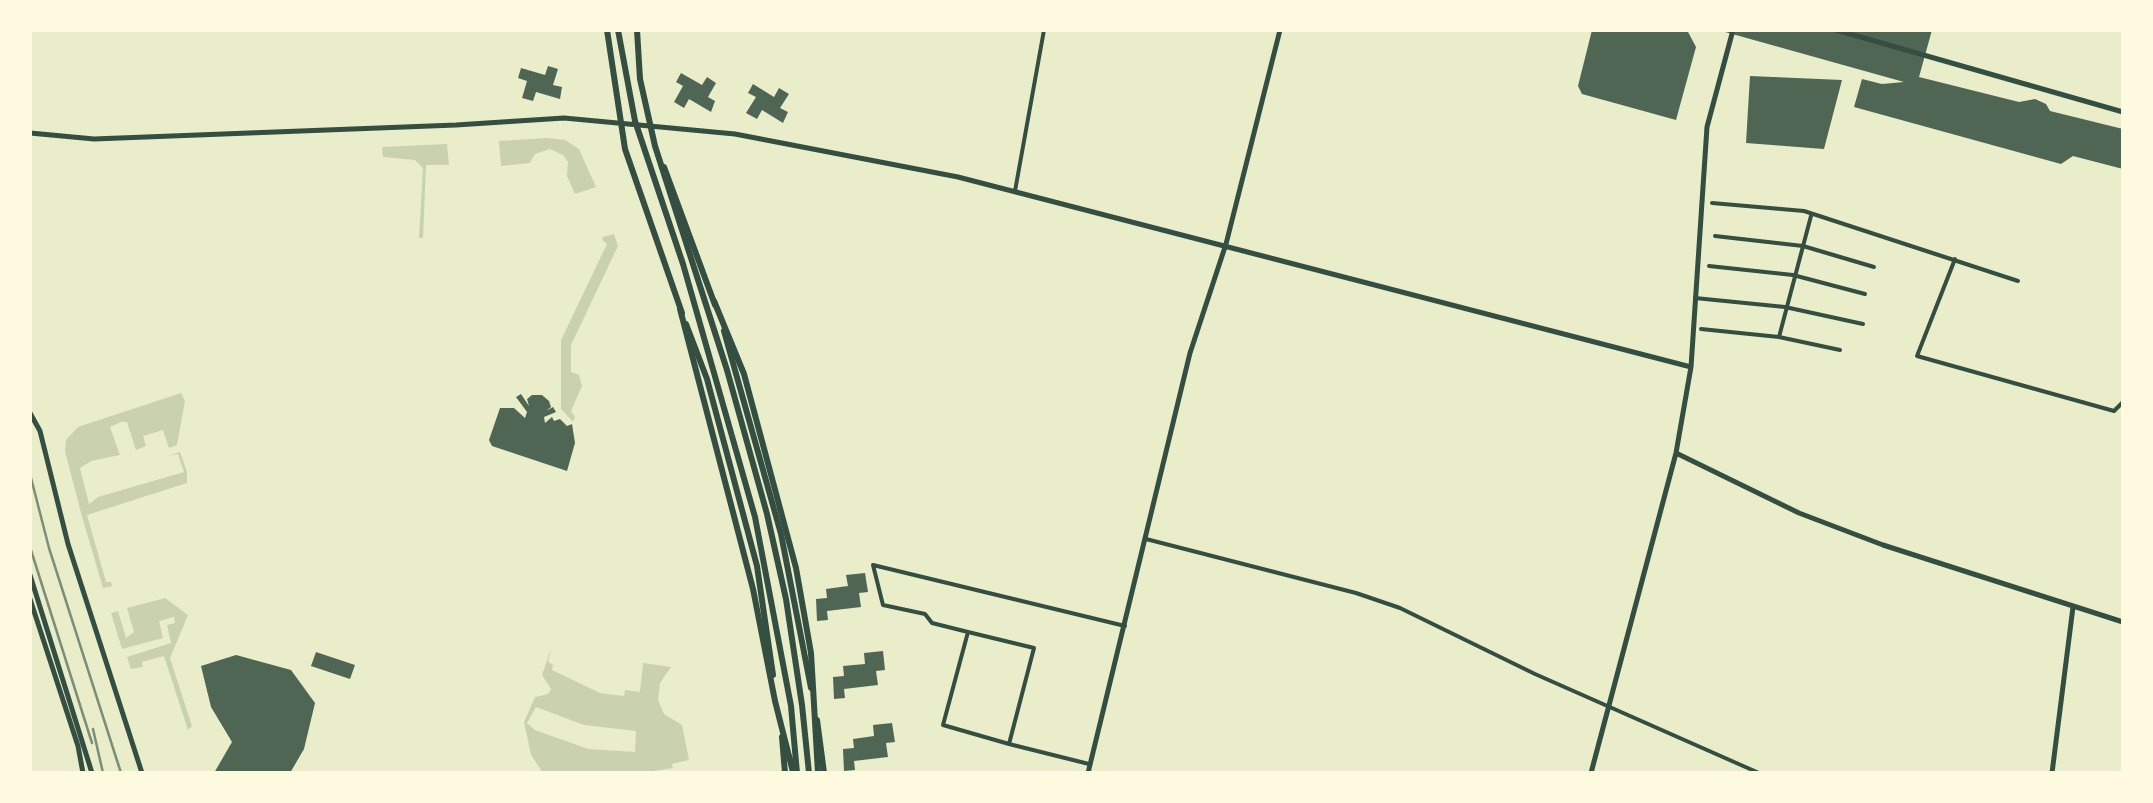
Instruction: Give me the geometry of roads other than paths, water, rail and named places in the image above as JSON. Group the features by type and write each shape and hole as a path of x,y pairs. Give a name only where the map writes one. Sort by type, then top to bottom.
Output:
{"main road":[{"path":"607,30 625,149 707,379 757,566 781,721 785,773"},
{"path":"618,30 635,121 688,282 755,517 791,706 795,773"},
{"path":"638,30 649,124 744,374 778,494 811,653 821,773"},
{"path":"638,30 640,78 655,146 727,370 767,514 786,599 809,773"},
{"path":"714,300 781,534 794,593 821,773"},
{"path":"680,308 744,552 774,701 795,773"}],"street":[{"path":"1014,191 1044,30"},
{"path":"1088,773 1190,353 1226,244 1280,30"},
{"path":"1592,773 1676,452 1691,367 1707,127 1734,30"},
{"path":"1836,30 2123,112"},
{"path":"30,133 94,139 564,118 649,124 812,146 904,164 1226,244 1691,367"},
{"path":"1712,203 1804,212 2018,281"},
{"path":"1779,337 1812,216"},
{"path":"1715,236 1803,246 1874,267"},
{"path":"1954,259 1916,356 2114,411 2123,402"},
{"path":"1710,266 1794,275 1865,294"},
{"path":"1694,298 1785,307 1862,324"},
{"path":"1701,329 1779,337 1840,350"},
{"path":"30,413 40,431 68,544 142,773"},
{"path":"30,436 40,431"},
{"path":"1676,452 1816,519 1937,564 2123,622"},
{"path":"1146,539 1320,583 1400,608 1535,674 1758,773"},
{"path":"1009,744 1034,648 932,623 925,614 883,605 872,565 1124,626"},
{"path":"30,576 92,773"},
{"path":"30,598 78,746 83,773"},
{"path":"2052,773 2073,607"},
{"path":"968,632 943,725 1090,764"}],"railway":[{"path":"30,474 49,548 121,773"},
{"path":"30,547 92,743"},
{"path":"93,729 103,773"}]}
